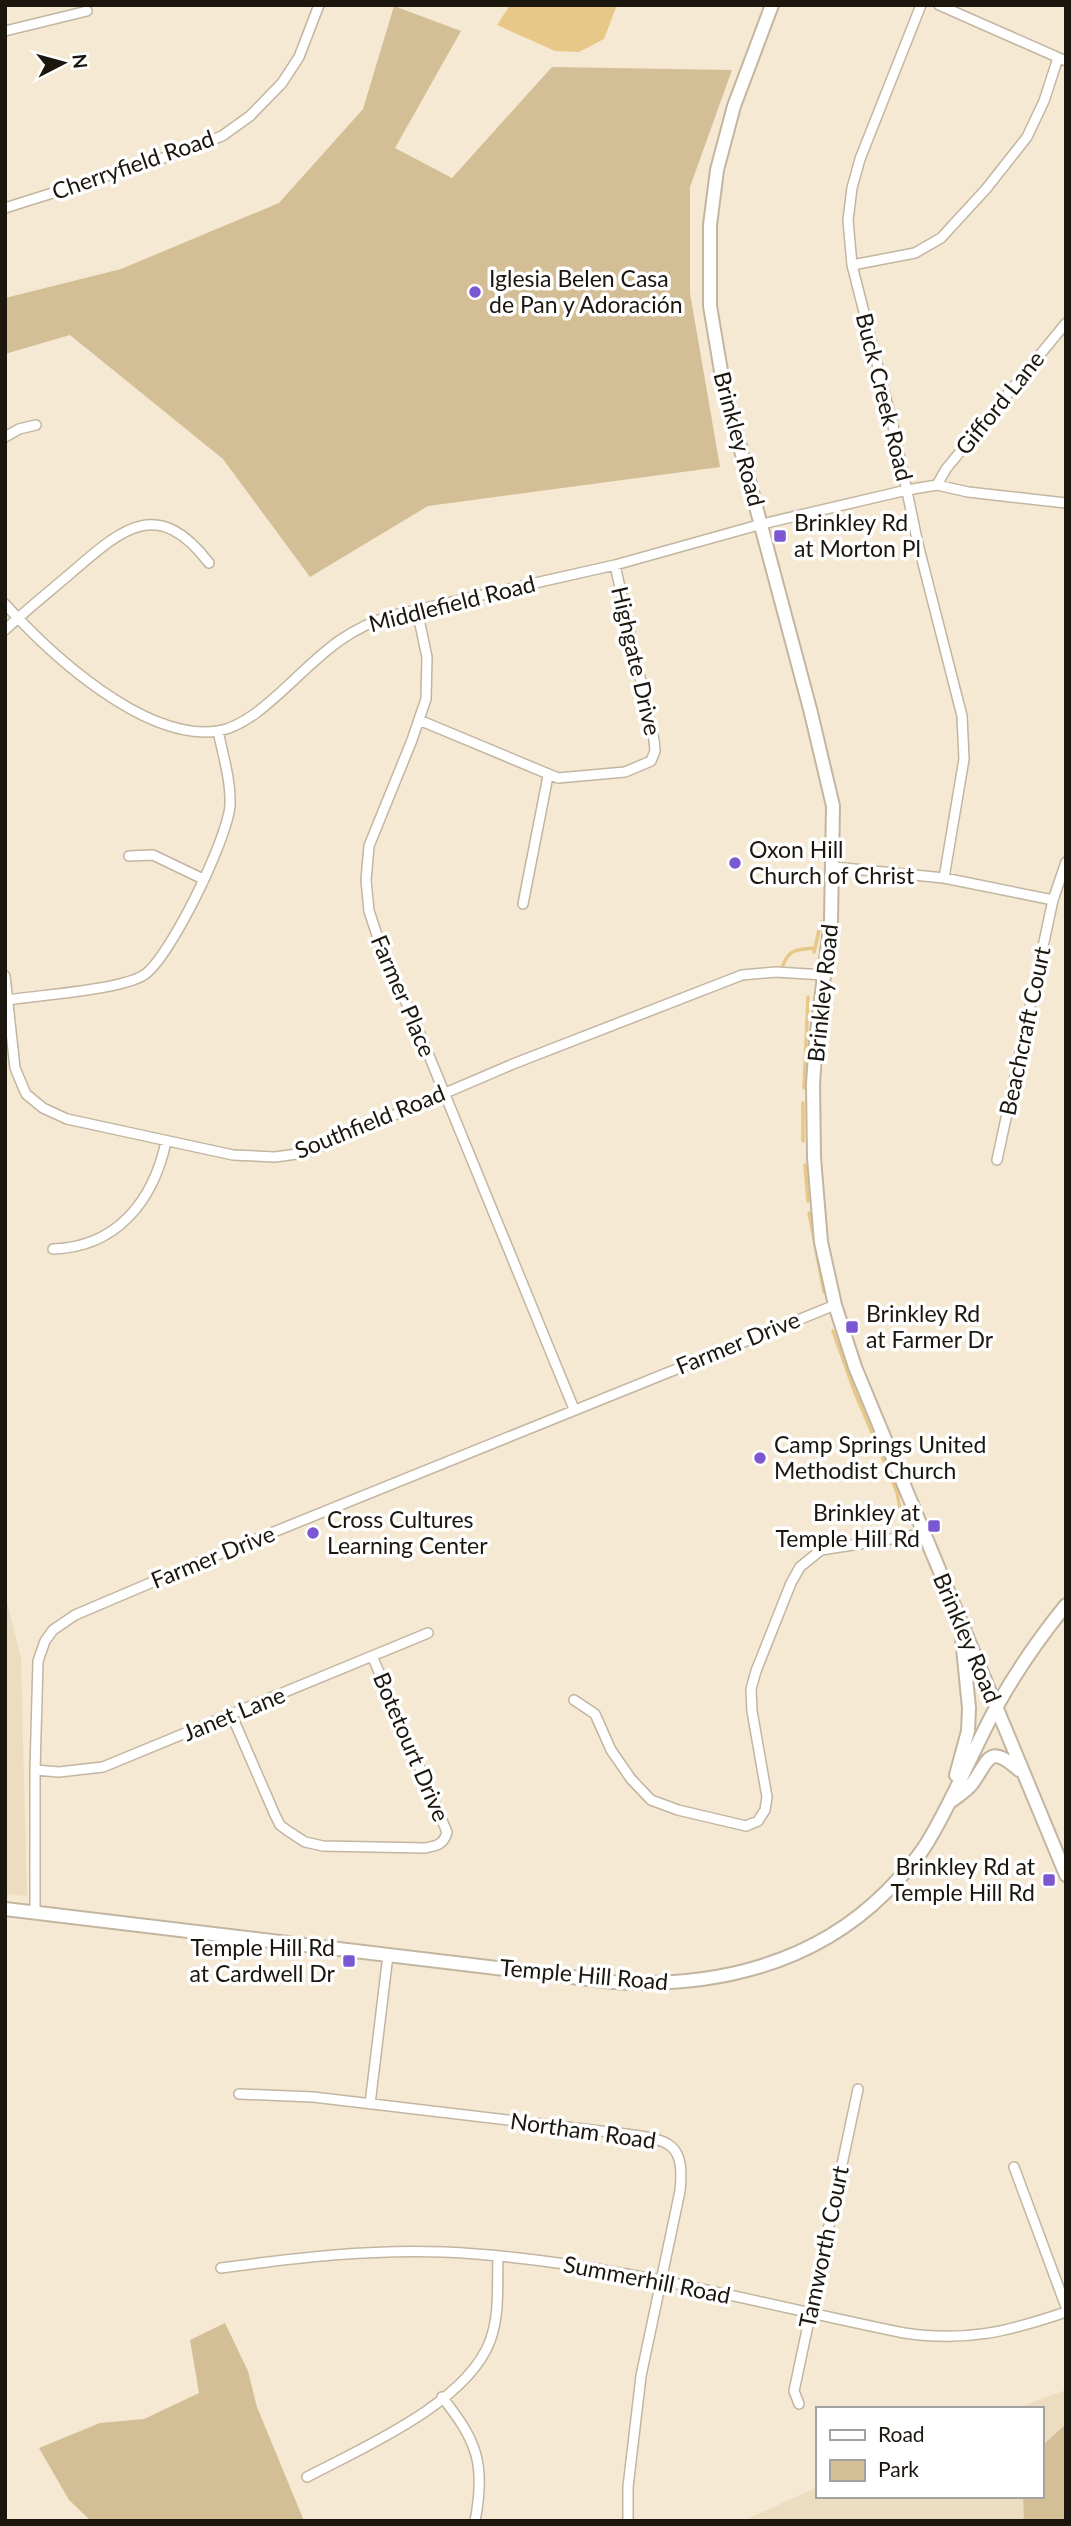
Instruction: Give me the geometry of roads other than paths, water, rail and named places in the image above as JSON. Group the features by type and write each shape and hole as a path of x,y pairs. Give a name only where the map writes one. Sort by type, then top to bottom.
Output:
{"main road":[{"name":"Brinkley Road","path":"772,5 724,138 710,225 708,266 710,306 717,351 833,806 831,920 813,1084 814,1158 821,1242 835,1305 855,1367 922,1534 1066,1875"},
{"name":"Temple Hill Road","path":"5,1909 644,1984 697,1982 775,1964 805,1950 860,1917 905,1873 926,1845 949,1803 996,1706 1025,1659 1066,1605"},
{"path":"949,1803 969,1720 968,1678 960,1623"},
{"path":"949,1803 970,1787 986,1760 995,1756 1002,1756 1022,1772"}],"street":[{"name":"Cherryfield Road","path":"5,208 178,153 222,136 250,116 282,83 299,57 319,5"},
{"name":"Buck Creek Road","path":"921,5 860,159 852,188 848,220 852,265 895,434 928,584 958,693 964,730 962,777 944,878"},
{"path":"852,265 915,253 941,238 1019,148 1062,59 939,5"},
{"path":"5,31 87,11"},
{"name":"Gifford Lane","path":"937,485 946,469 1066,323"},
{"path":"5,437 19,429 36,425"},
{"name":"Middlefield Road","path":"218,732 233,727 256,713 344,636 380,619 615,565 762,524 937,485"},
{"path":"937,485 968,492 1066,503"},
{"path":"5,630 126,530 145,525 164,526 186,538 209,563"},
{"name":"Highgate Drive","path":"419,720 548,776 568,779 625,772 643,766 654,758 649,712 615,565"},
{"path":"5,604 61,661 142,715 183,729 218,732 228,782 229,816 219,849 163,957 145,975 126,983 8,1000"},
{"name":"Farmer Place","path":"416,610 425,645 426,699 369,846 366,895 384,956 414,1019 574,1409"},
{"path":"523,904 548,776"},
{"path":"130,856 153,855 203,879"},
{"name":"Beachcraft Court","path":"997,1160 1053,900 1066,862"},
{"path":"834,867 944,878 1053,900"},
{"name":"Southfield Road","path":"5,976 15,1068 30,1099 43,1108 67,1119 233,1155 291,1155 331,1143 444,1093 742,975 776,972 824,975"},
{"path":"53,1249 86,1245 127,1219 138,1208 156,1179 166,1142"},
{"name":"Farmer Drive","path":"35,1912 34,1770 38,1661 45,1641 54,1630 94,1607 202,1561 835,1305"},
{"path":"574,1700 595,1714 611,1750 631,1779 651,1800 678,1810 746,1826 758,1821 765,1810 767,1797 752,1711 751,1689 791,1583 800,1567 821,1550 922,1534"},
{"name":"Janet Lane","path":"34,1770 59,1772 103,1767 428,1633"},
{"name":"Botetourt Drive","path":"232,1716 275,1815 281,1825 305,1842 323,1846 437,1846 442,1843 447,1832 373,1657"},
{"path":"370,2104 388,1955"},
{"name":"Tamworth Court","path":"799,2404 794,2391 858,2089"},
{"name":"Northam Road","path":"239,2094 292,2095 645,2136 669,2145 679,2156 681,2178 640,2383 628,2487 628,2521"},
{"path":"1014,2167 1066,2307"},
{"name":"Summerhill Road","path":"222,2268 323,2255 368,2253 443,2252 498,2256 564,2263 904,2333 946,2337 992,2334 1066,2312"},
{"path":"307,2477 389,2435 442,2397 474,2368 490,2341 495,2323 498,2256"},
{"path":"442,2397 468,2432 478,2460 480,2481 475,2521"}],"waterway":[{"path":"814,952 821,922"},
{"path":"783,965 791,953 814,948"},
{"path":"804,1088 808,997"},
{"path":"803,1103 803,1141"},
{"path":"805,1165 808,1201"},
{"path":"809,1213 824,1292"},
{"path":"833,1331 854,1390 897,1492 900,1508"}],"place":[{"name":"Iglesia Belen Casa de Pan y Adoración","path":"475,292"},
{"name":"Brinkley Rd at Morton Pl","path":"780,536"},
{"name":"Oxon Hill Church of Christ","path":"735,863"},
{"name":"Brinkley Rd at Farmer Dr","path":"852,1327"},
{"name":"Camp Springs United Methodist Church","path":"760,1458"},
{"name":"Brinkley at Temple Hill Rd","path":"934,1526"},
{"name":"Cross Cultures Learning Center","path":"313,1533"},
{"name":"Brinkley Rd at Temple Hill Rd","path":"1049,1880"},
{"name":"Temple Hill Rd at Cardwell Dr","path":"349,1961"}]}
